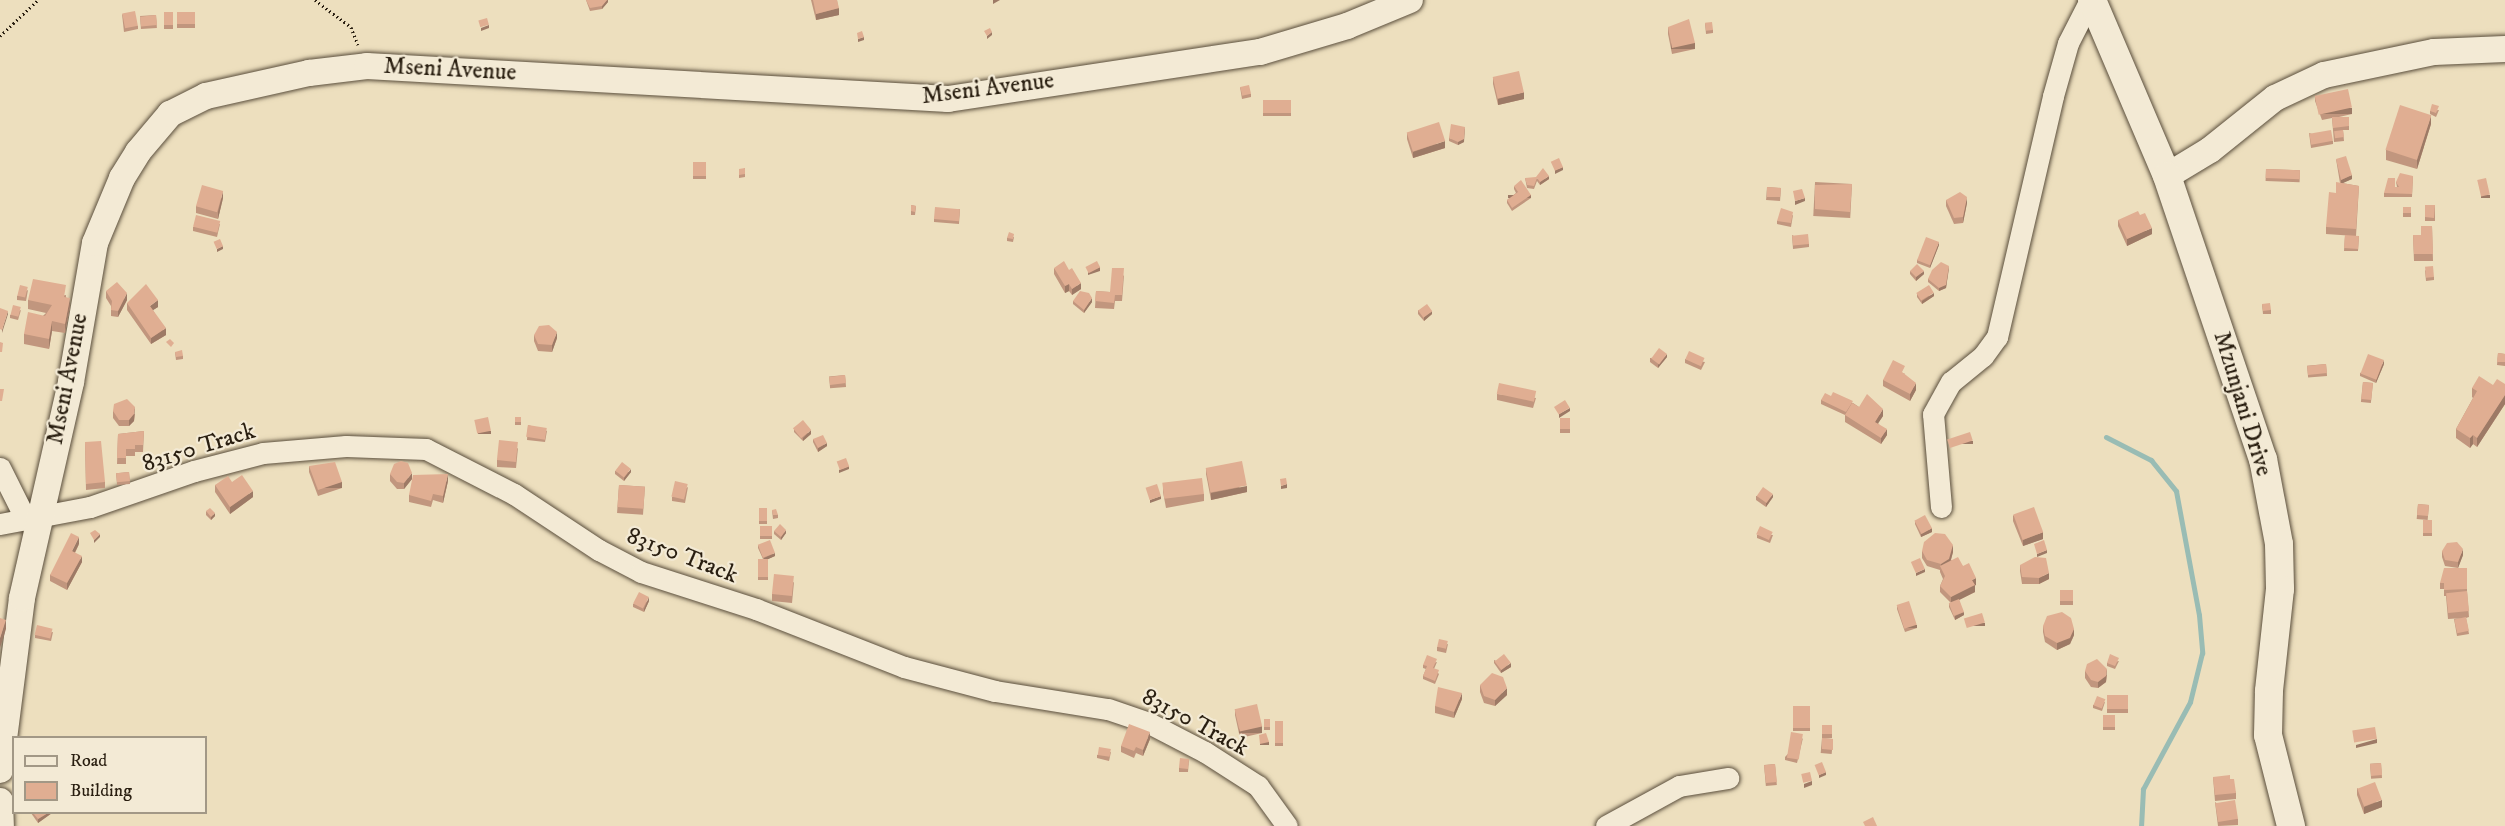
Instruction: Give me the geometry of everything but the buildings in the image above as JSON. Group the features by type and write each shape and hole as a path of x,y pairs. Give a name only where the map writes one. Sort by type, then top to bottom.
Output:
{"main road":[{"name":"Mzunjani Drive","path":"2091,0 2167,176 2263,459 2278,544 2279,578 2268,735 2291,826"}],"street":[{"name":"Mseni Avenue","path":"0,770 34,517 71,382 95,243 107,207 138,152 170,114 206,96 309,73 367,66 948,99 1260,52 1347,26 1410,0"},
{"path":"1941,507 1933,414 1951,382 1983,356 1997,337 2040,141 2068,43 2091,0"},
{"path":"2167,176 2210,150 2275,98 2324,75 2434,52 2505,49"},
{"name":"83150 Track","path":"0,524 90,507 194,471 263,453 346,446 426,449 514,494 599,550 640,572 756,609 904,667 995,691 1108,709 1149,723 1205,752 1258,786 1287,826"},
{"path":"0,468 34,517"},
{"path":"1606,826 1679,786 1728,778"},
{"path":"0,801 1,826"}],"path":[{"path":"0,36 38,0"},
{"path":"315,0 351,27 367,66"}],"waterway":[{"path":"2106,437 2151,460 2176,491 2199,615 2202,653 2190,702 2143,789 2141,826"}]}
